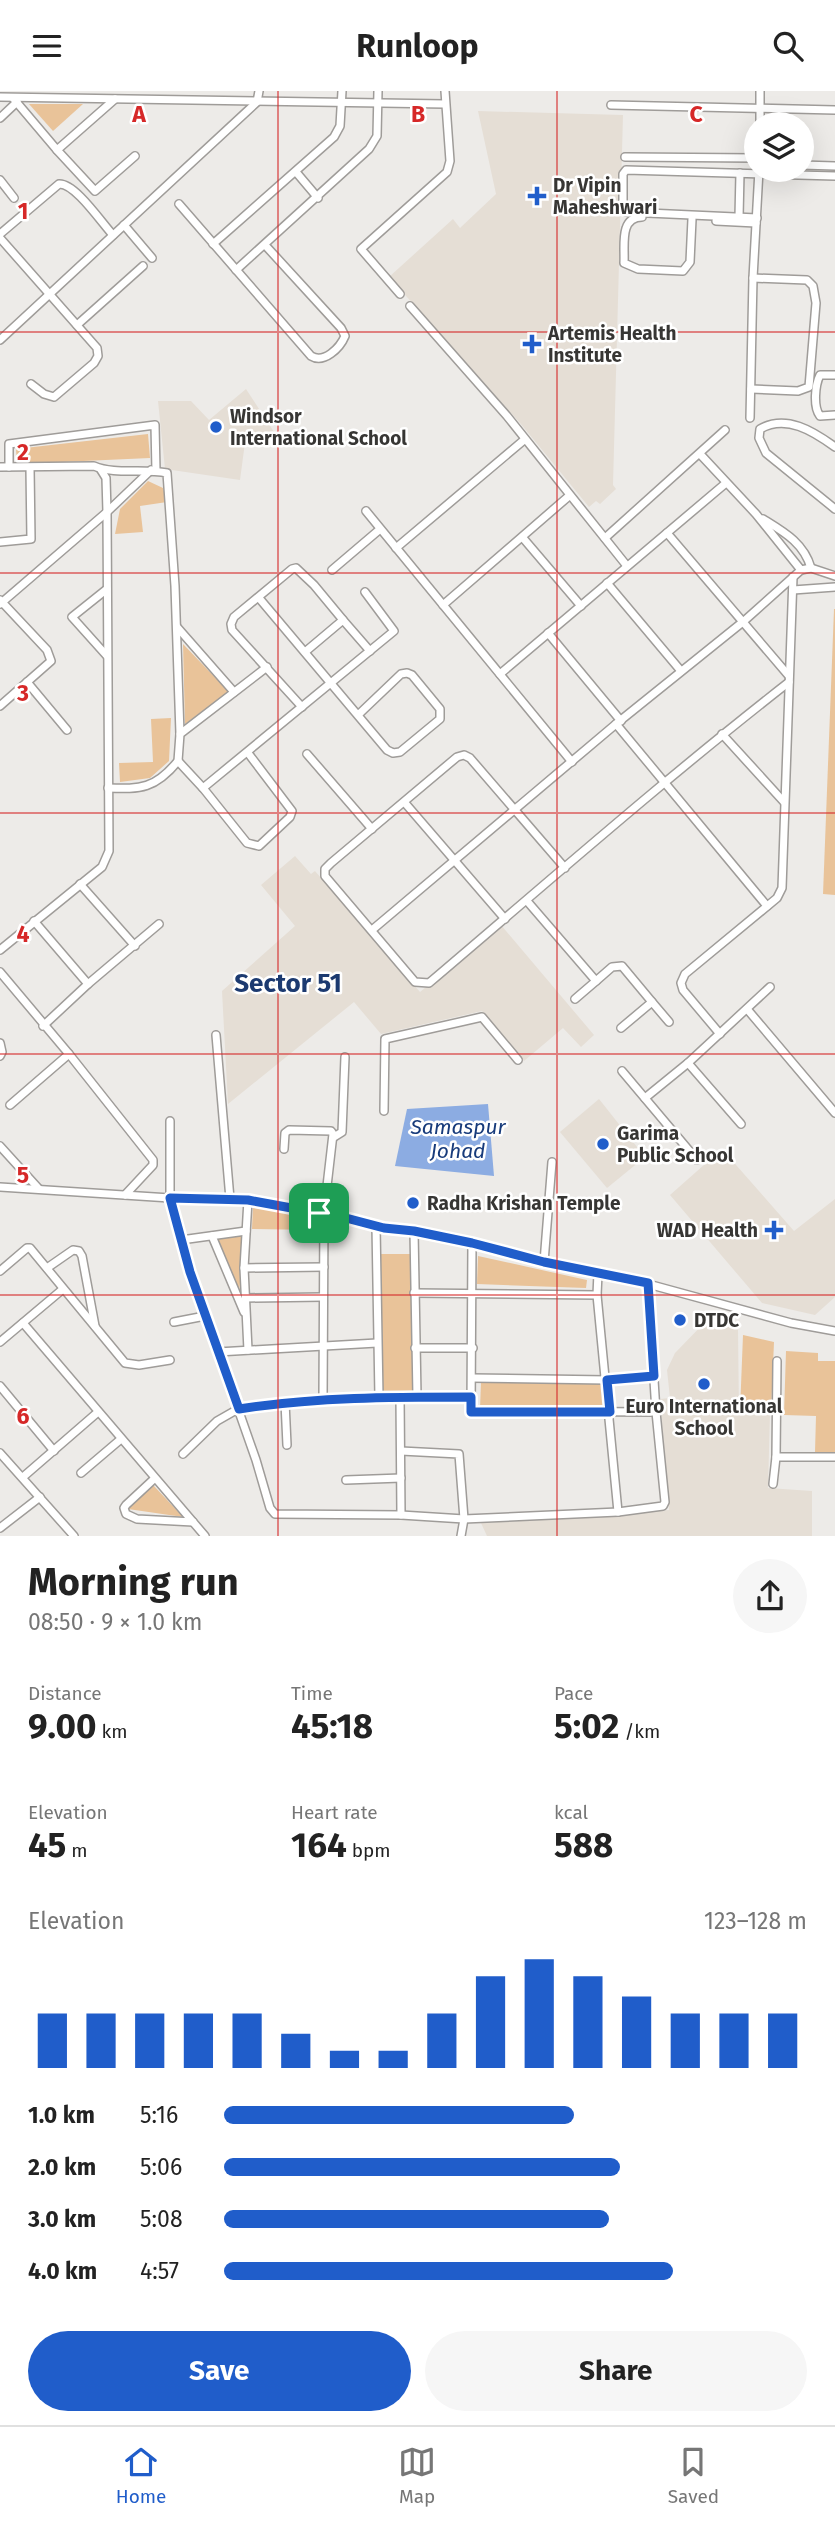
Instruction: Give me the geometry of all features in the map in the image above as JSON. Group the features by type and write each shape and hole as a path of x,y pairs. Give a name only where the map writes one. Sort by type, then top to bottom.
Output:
{"street":[{"path":"0,340 257,101 259,91"},
{"path":"213,244 334,137 340,126 342,91"},
{"path":"236,270 318,198 374,142 377,136 378,91"},
{"path":"400,295 361,249 447,172 450,161 445,91"},
{"path":"760,91 760,112"},
{"path":"3,95 15,100 445,104"},
{"path":"57,150 115,99"},
{"path":"0,118 15,100"},
{"path":"15,100 95,191 135,156"},
{"path":"611,105 835,110"},
{"path":"625,157 744,158"},
{"path":"814,165 835,166"},
{"path":"744,173 626,170 623,174 623,209 626,212 739,217 757,221"},
{"path":"296,172 318,198"},
{"path":"739,217 740,173"},
{"path":"814,175 835,176"},
{"path":"0,180 14,198"},
{"path":"750,418 759,182"},
{"path":"31,384 44,394 54,397 94,363 98,356 97,348 0,236 59,184 73,189 113,235"},
{"path":"179,204 311,356 317,360 324,359 344,341 341,328 265,245"},
{"path":"692,219 690,262 683,271 638,269 624,263 626,225 636,217 757,221"},
{"path":"124,225 152,258"},
{"path":"77,325 143,265"},
{"path":"751,389 798,391 809,387 816,303 813,286 807,280 753,278"},
{"path":"410,306 507,416 627,566"},
{"path":"835,375 820,375 817,381 816,410 820,416 835,415"},
{"path":"835,447 813,431 773,422 761,429 759,437 766,453 835,509"},
{"path":"0,706 51,661 50,654 1,602 154,470 155,425 9,444 4,467 94,466 102,470 154,470 167,473 176,627 180,734 178,761 146,787 108,788"},
{"path":"605,538 725,430"},
{"path":"397,548 524,440"},
{"path":"700,454 756,514 801,570"},
{"path":"0,543 31,539 30,468"},
{"path":"0,950 102,867 109,851 107,512 106,478 102,470"},
{"path":"500,674 726,483"},
{"path":"443,605 569,496"},
{"path":"366,511 572,762"},
{"path":"756,514 801,547 811,568"},
{"path":"332,570 379,530"},
{"path":"667,533 744,621 789,679"},
{"path":"523,538 581,606"},
{"path":"302,708 232,630 234,617 296,568 314,585 370,651"},
{"path":"372,930 744,621 801,570 811,568 835,576"},
{"path":"720,1034 681,983 685,974 777,898 782,888 793,577"},
{"path":"607,583 681,671"},
{"path":"793,590 835,587"},
{"path":"107,589 72,617 107,656"},
{"path":"203,788 394,631 365,591"},
{"path":"259,598 387,750 400,752 440,719 441,714 440,709 412,675 407,673 401,674 358,715"},
{"path":"305,652 343,620"},
{"path":"176,627 234,692"},
{"path":"548,633 767,906"},
{"path":"180,734 267,667"},
{"path":"565,869 470,758 464,755 457,757 325,869 325,876 415,982 429,983 565,869 722,734 789,679"},
{"path":"27,683 67,730"},
{"path":"722,734 784,802"},
{"path":"178,761 247,843 259,846 292,811 248,753"},
{"path":"307,754 372,829"},
{"path":"405,803 505,919"},
{"path":"80,884 135,946"},
{"path":"527,901 596,981"},
{"path":"33,921 88,984"},
{"path":"43,1026 159,924"},
{"path":"575,999 612,967 622,966 669,1022"},
{"path":"0,972 153,1160 153,1165 125,1195"},
{"path":"645,1098 688,1063 770,988"},
{"path":"621,1028 652,1002"},
{"path":"747,1009 835,1113"},
{"path":"384,1111 385,1039 482,1017 517,1060"},
{"path":"216,1035 230,1199"},
{"path":"0,1043 0,1056"},
{"path":"10,1105 69,1054"},
{"path":"334,1137 342,1132 345,1057"},
{"path":"688,1063 741,1124"},
{"path":"622,1071 698,1160"},
{"path":"170,1121 170,1198 181,1240 270,1508 275,1514 401,1515 464,1519 659,1509 666,1502 656,1412 648,1283"},
{"path":"284,1149 285,1133 289,1130 331,1131 334,1137 321,1213 324,1267 323,1400"},
{"path":"0,1146 40,1190"},
{"path":"544,1262 552,1162"},
{"path":"0,1187 248,1200 472,1243 544,1262 648,1283 791,1323 835,1331"},
{"path":"248,1200 244,1268 248,1350"},
{"path":"376,1226 379,1397"},
{"path":"181,1240 246,1231"},
{"path":"414,1231 417,1397"},
{"path":"212,1235 245,1315"},
{"path":"472,1243 471,1412 656,1412"},
{"path":"0,1259 3,1268 27,1248 33,1251 125,1363 139,1365 170,1360"},
{"path":"47,1268 73,1250 79,1251 95,1327"},
{"path":"244,1268 324,1267"},
{"path":"598,1273 597,1295 618,1512"},
{"path":"0,1342 63,1289"},
{"path":"414,1293 597,1295"},
{"path":"246,1298 323,1297"},
{"path":"174,1322 205,1316"},
{"path":"23,1323 205,1536"},
{"path":"218,1352 377,1343"},
{"path":"415,1348 473,1348"},
{"path":"774,1484 777,1361"},
{"path":"472,1378 607,1380 654,1376"},
{"path":"0,1386 54,1451"},
{"path":"183,1454 217,1421 239,1409 285,1402 379,1397 471,1397"},
{"path":"400,1397 401,1515"},
{"path":"285,1402 287,1445"},
{"path":"23,1478 98,1412"},
{"path":"81,1473 121,1439"},
{"path":"401,1451 459,1454 464,1519 461,1536"},
{"path":"0,1453 74,1536"},
{"path":"776,1457 835,1457"},
{"path":"346,1480 401,1478"},
{"path":"154,1479 124,1507 126,1514 136,1519 193,1523"},
{"path":"0,1528 40,1497"}],"shaded area":[{"path":"29,104 83,104 53,131"},
{"name":"Artemis Health Institute","path":"478,111 623,115 613,485 616,489 600,504 596,501 589,507 520,423 389,277 453,219 460,228 496,194"},
{"name":"Windsor International School","path":"246,389 276,435 275,439 246,435 240,480 165,469 158,401 191,401 209,420"},
{"path":"148,434 150,458 17,464 16,449"},
{"path":"148,481 163,488 167,502 140,506 143,532 115,534 120,509"},
{"path":"835,609 835,895 823,894"},
{"path":"183,644 229,692 185,724"},
{"path":"171,718 169,761 150,778 120,782 119,763 153,762 151,719"},
{"path":"295,856 311,874 315,871 420,992 501,925 594,1035 581,1047 563,1028 524,1061 482,1011 381,1034 354,1002 228,1104 222,991 295,926 261,885"},
{"name":"Garima Public School","path":"599,1099 645,1157 607,1188 560,1132"},
{"path":"722,1149 794,1231 835,1199 835,1297 815,1315 762,1303 670,1195"},
{"path":"253,1206 317,1217 316,1230 252,1229"},
{"path":"244,1232 239,1295 215,1237"},
{"path":"377,1254 413,1254 415,1395 381,1395"},
{"path":"478,1256 587,1280 586,1288 477,1284"},
{"path":"707,1320 738,1330 739,1413 770,1414 768,1488 812,1491 812,1536 487,1536 481,1523 669,1510 660,1399 670,1398 667,1370 675,1353"},
{"path":"743,1335 774,1342 771,1412 740,1411"},
{"path":"786,1351 818,1353 818,1361 835,1361 835,1453 815,1452 816,1416 784,1415"},
{"path":"481,1382 603,1383 605,1409 480,1409"},
{"path":"154,1486 183,1517 128,1509"}],"water":[{"name":"Samaspur Johad","path":"488,1104 494,1176 395,1166 407,1109"}],"place":[{"name":"Dr Vipin Maheshwari","path":"537,196"},
{"name":"Artemis Health Institute","path":"532,344"},
{"name":"Windsor International School","path":"216,427"},
{"name":"Garima Public School","path":"603,1144"},
{"name":"Radha Krishan Temple","path":"413,1203"},
{"name":"WAD Health","path":"774,1230"},
{"name":"DTDC","path":"680,1320"},
{"name":"Euro International School","path":"704,1384"}],"district":[{"name":"Sector 51","path":"288,983"}],"route":[{"path":"170,1198 248,1200 319,1213 384,1228 472,1243 544,1262 648,1283 654,1376 607,1380 610,1412 471,1412 471,1397 285,1402 239,1409 190,1272 170,1198"}]}
